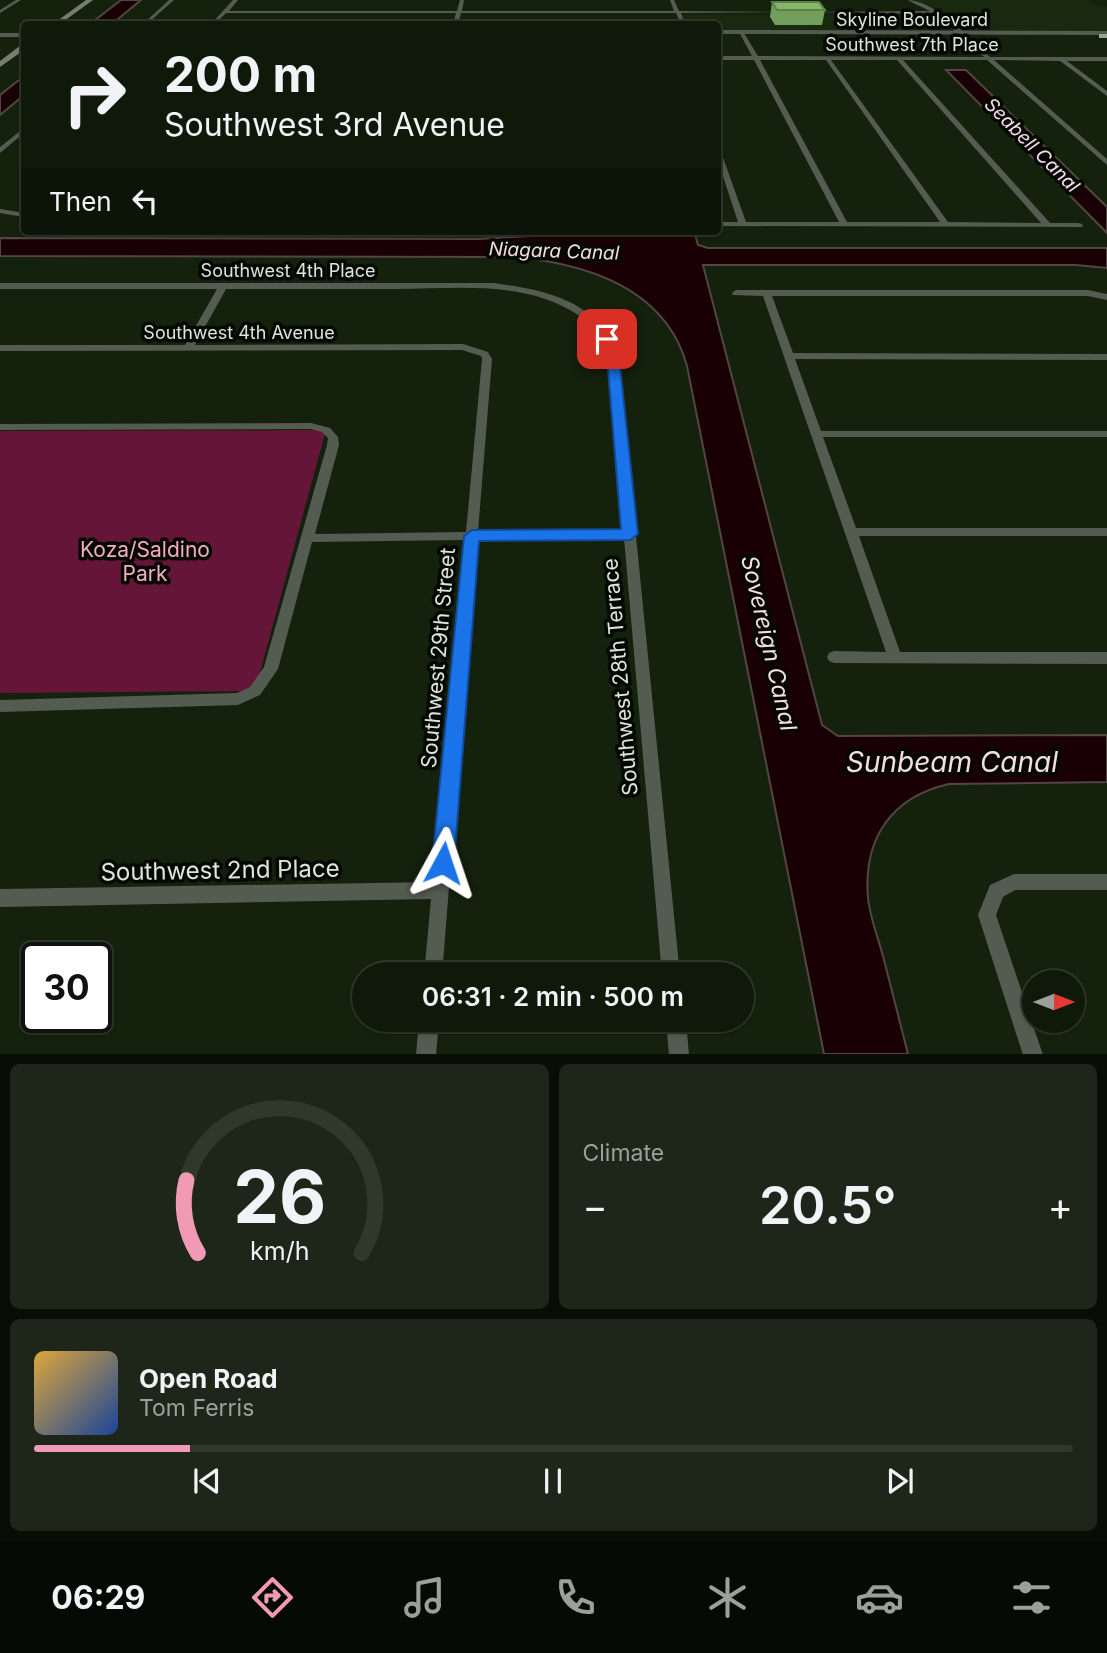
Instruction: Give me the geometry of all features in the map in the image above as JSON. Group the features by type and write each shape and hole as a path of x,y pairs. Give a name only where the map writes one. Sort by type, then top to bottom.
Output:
{"main road":[{"path":"53,21 82,0"},
{"path":"60,21 90,0"},
{"path":"0,65 21,44"},
{"path":"3,59 21,49"}],"street":[{"path":"0,12 19,0"},
{"path":"148,21 172,0"},
{"path":"216,21 236,0"},
{"path":"457,21 462,0"},
{"path":"525,12 526,0"},
{"path":"588,0 590,12"},
{"path":"672,0 682,21"},
{"path":"911,1 937,13 1107,163"},
{"path":"290,12 295,6"},
{"path":"225,12 937,13"},
{"path":"0,34 21,34"},
{"name":"Skyline Boulevard","path":"721,34 1106,35"},
{"path":"743,34 844,225"},
{"name":"Southwest 7th Place","path":"721,58 1107,59"},
{"path":"827,58 946,225"},
{"path":"899,59 1048,225"},
{"path":"1060,59 1107,94"},
{"path":"0,152 21,133"},
{"path":"721,161 743,225"},
{"path":"0,211 21,214"},
{"path":"721,224 1079,225"},
{"name":"Southwest 4th Place","path":"0,286 494,286 535,293 573,307"},
{"path":"190,347 223,286"},
{"path":"736,293 1088,293 1107,297"},
{"path":"767,293 895,657"},
{"name":"Southwest 28th Terrace","path":"573,307 593,322 607,339 612,351 670,962"},
{"name":"Southwest 4th Avenue","path":"0,348 463,347 478,350"},
{"name":"Southwest 29th Street","path":"434,962 487,359 478,350"},
{"path":"789,356 1107,357"},
{"path":"0,427 299,426 326,430 332,437 333,445 271,669 255,691 238,699 0,706"},
{"path":"816,434 1107,434"},
{"path":"850,532 1107,531"},
{"path":"308,538 630,534"},
{"path":"834,657 1107,658"},
{"path":"1033,1054 987,915 996,891 1014,882 1107,882"},
{"name":"Southwest 2nd Place","path":"0,898 440,890"},
{"path":"426,1054 428,1032"},
{"path":"677,1032 679,1054"}],"shaded area":[{"path":"911,0 1089,0 1099,7 1107,7 1107,31 721,31 721,21 686,21 680,15 942,13"}],"green space":[{"name":"Koza/Saldino Park","path":"326,430 255,691 0,693 0,431"}],"water":[{"path":"121,0 141,0 116,21 94,21"},
{"name":"Seabell Canal","path":"946,70 966,70 1107,207 1107,233"},
{"path":"21,78 21,98 0,115 0,95"},
{"path":"695,235 698,245 708,248 1107,248 1107,268 1076,265 703,265 822,725 838,736 1107,735 1107,782 949,784 911,799 885,824 870,857 868,898 908,1054 824,1054 687,366 677,339 662,317 643,300 596,274 570,266 515,257 0,256 0,238 478,239"}],"building":[{"path":"772,2 819,2 825,10 777,10"}],"route":[{"path":"443,863 472,536 630,534 613,357 607,339"}],"water label":[{"name":"Niagara Canal","path":"554,251"},
{"name":"Sovereign Canal","path":"769,643"},
{"name":"Sunbeam Canal","path":"952,762"}]}
